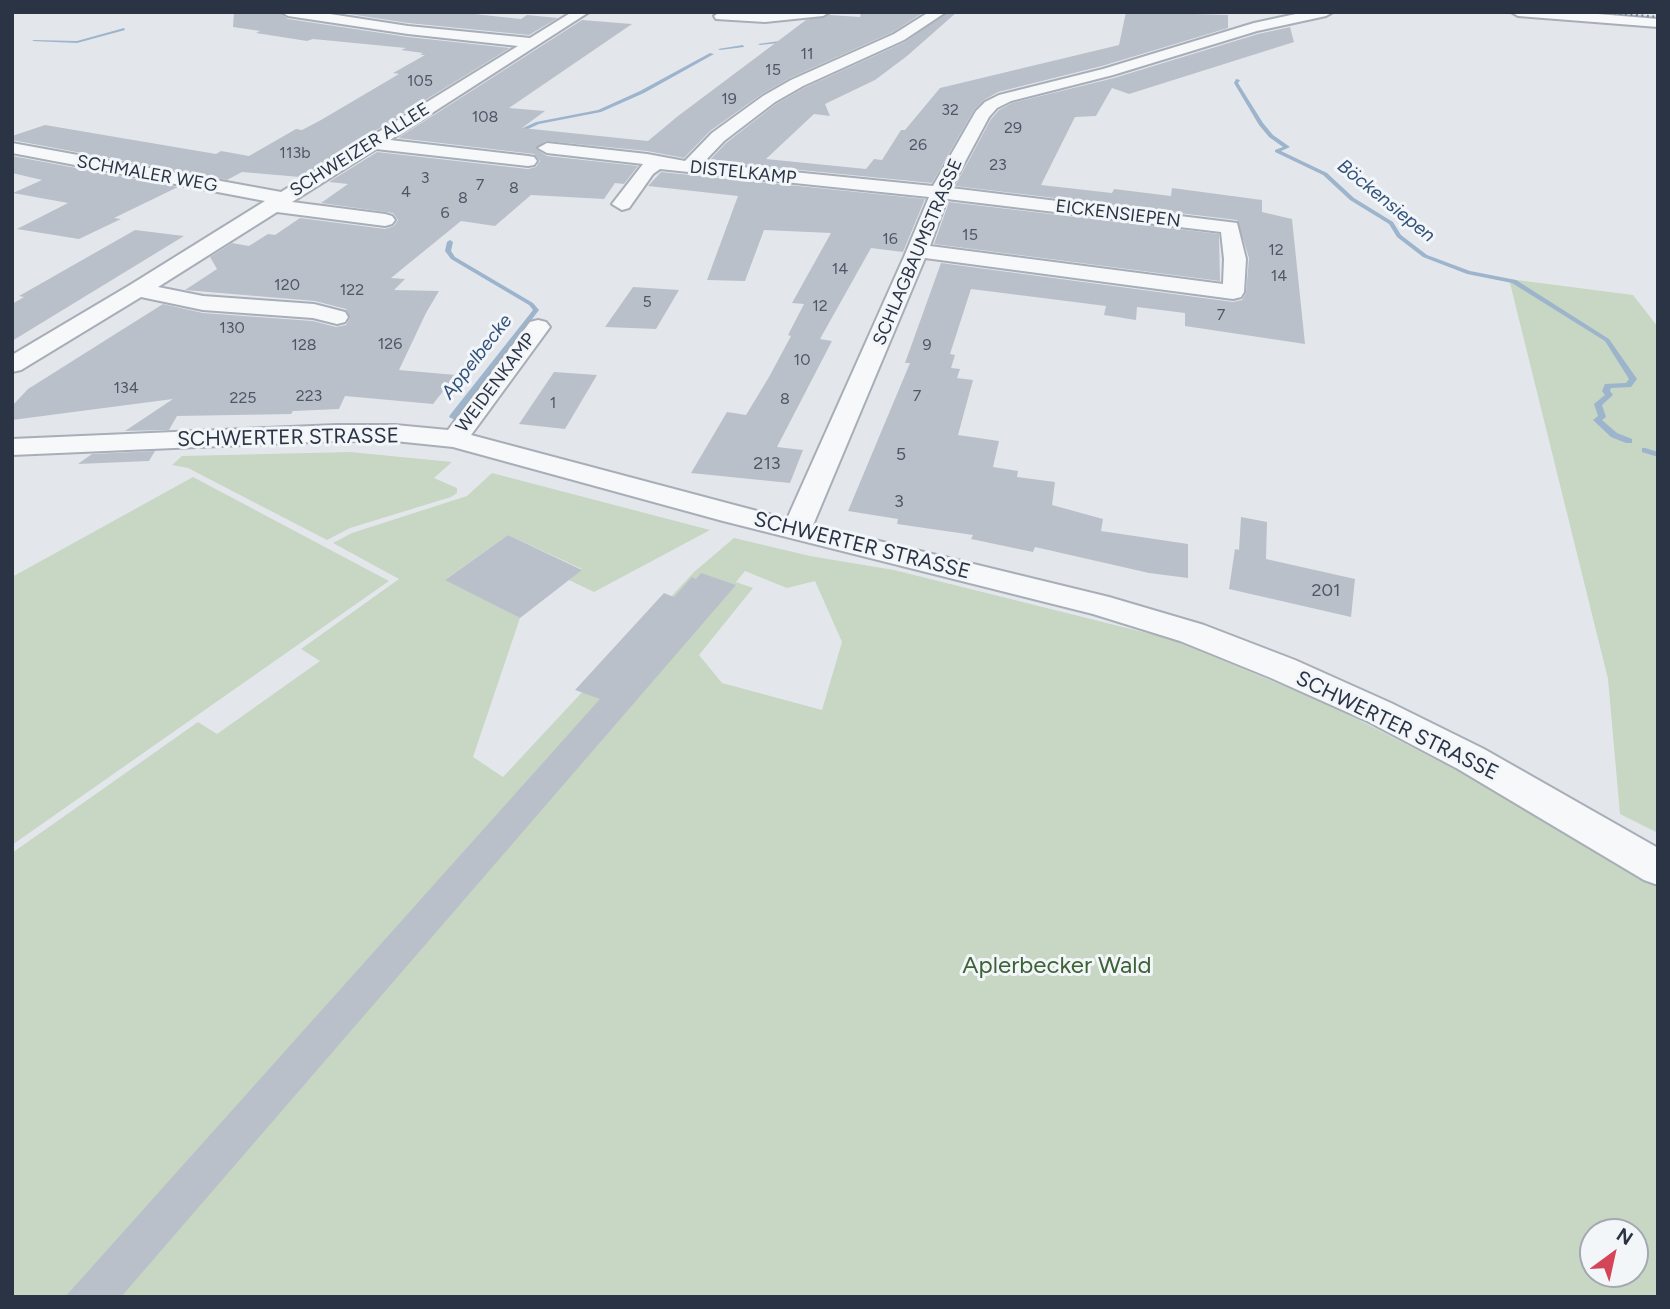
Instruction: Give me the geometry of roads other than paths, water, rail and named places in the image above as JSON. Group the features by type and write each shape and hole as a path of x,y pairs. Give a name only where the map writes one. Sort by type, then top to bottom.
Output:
{"street":[{"path":"288,12 408,30 533,43"},
{"name":"SCHWEIZER ALLEE","path":"12,365 138,290 582,12"},
{"path":"721,16 765,18 824,12"},
{"path":"689,167 718,137 769,99 797,83 899,37 939,12"},
{"path":"1275,12 1299,17"},
{"name":"SCHLAGBAUMSTRASSE","path":"797,529 918,251 940,192 982,115 991,105 1004,98 1108,72 1254,27 1325,12"},
{"path":"1518,12 1652,22"},
{"path":"1633,12 1652,22"},
{"path":"372,143 528,161"},
{"name":"SCHMALER WEG","path":"12,148 276,202 385,220"},
{"name":"DISTELKAMP","path":"547,148 647,159 689,167 940,192"},
{"path":"622,204 646,170 657,163"},
{"name":"EICKENSIEPEN","path":"918,251 1233,292 1235,259 1230,228 940,192"},
{"path":"138,290 214,305 314,311 337,317"},
{"name":"WEIDENKAMP","path":"455,439 538,327"},
{"name":"SCHWERTER STRASSE","path":"12,447 336,433 395,433 455,439 733,515 1085,601 1192,633 1283,669 1379,712 1471,759 1658,868"}],"waterway":[{"path":"34,41 77,42 124,29"},
{"name":"Appelbecke","path":"760,44 787,41"},
{"name":"Appelbecke","path":"720,49 743,46"},
{"name":"Appelbecke","path":"515,133 538,123 599,111 642,92 712,54"},
{"name":"Böckensiepen","path":"1238,80 1236,83 1261,124 1271,136 1287,147 1277,151 1325,174 1352,199 1391,223 1399,236 1425,256 1469,273 1514,281 1607,340 1633,379 1628,385 1608,386 1606,391 1609,395 1598,404 1602,417 1597,420 1614,435 1629,441"},
{"name":"Appelbecke","path":"450,242 448,251 453,258 531,304 536,310 453,417"},
{"name":"Böckensiepen","path":"1645,450 1658,455"}],"railway":[{"path":"1603,12 1658,17"}],"park label":[{"name":"Aplerbecker Wald","path":"1057,966"}]}
